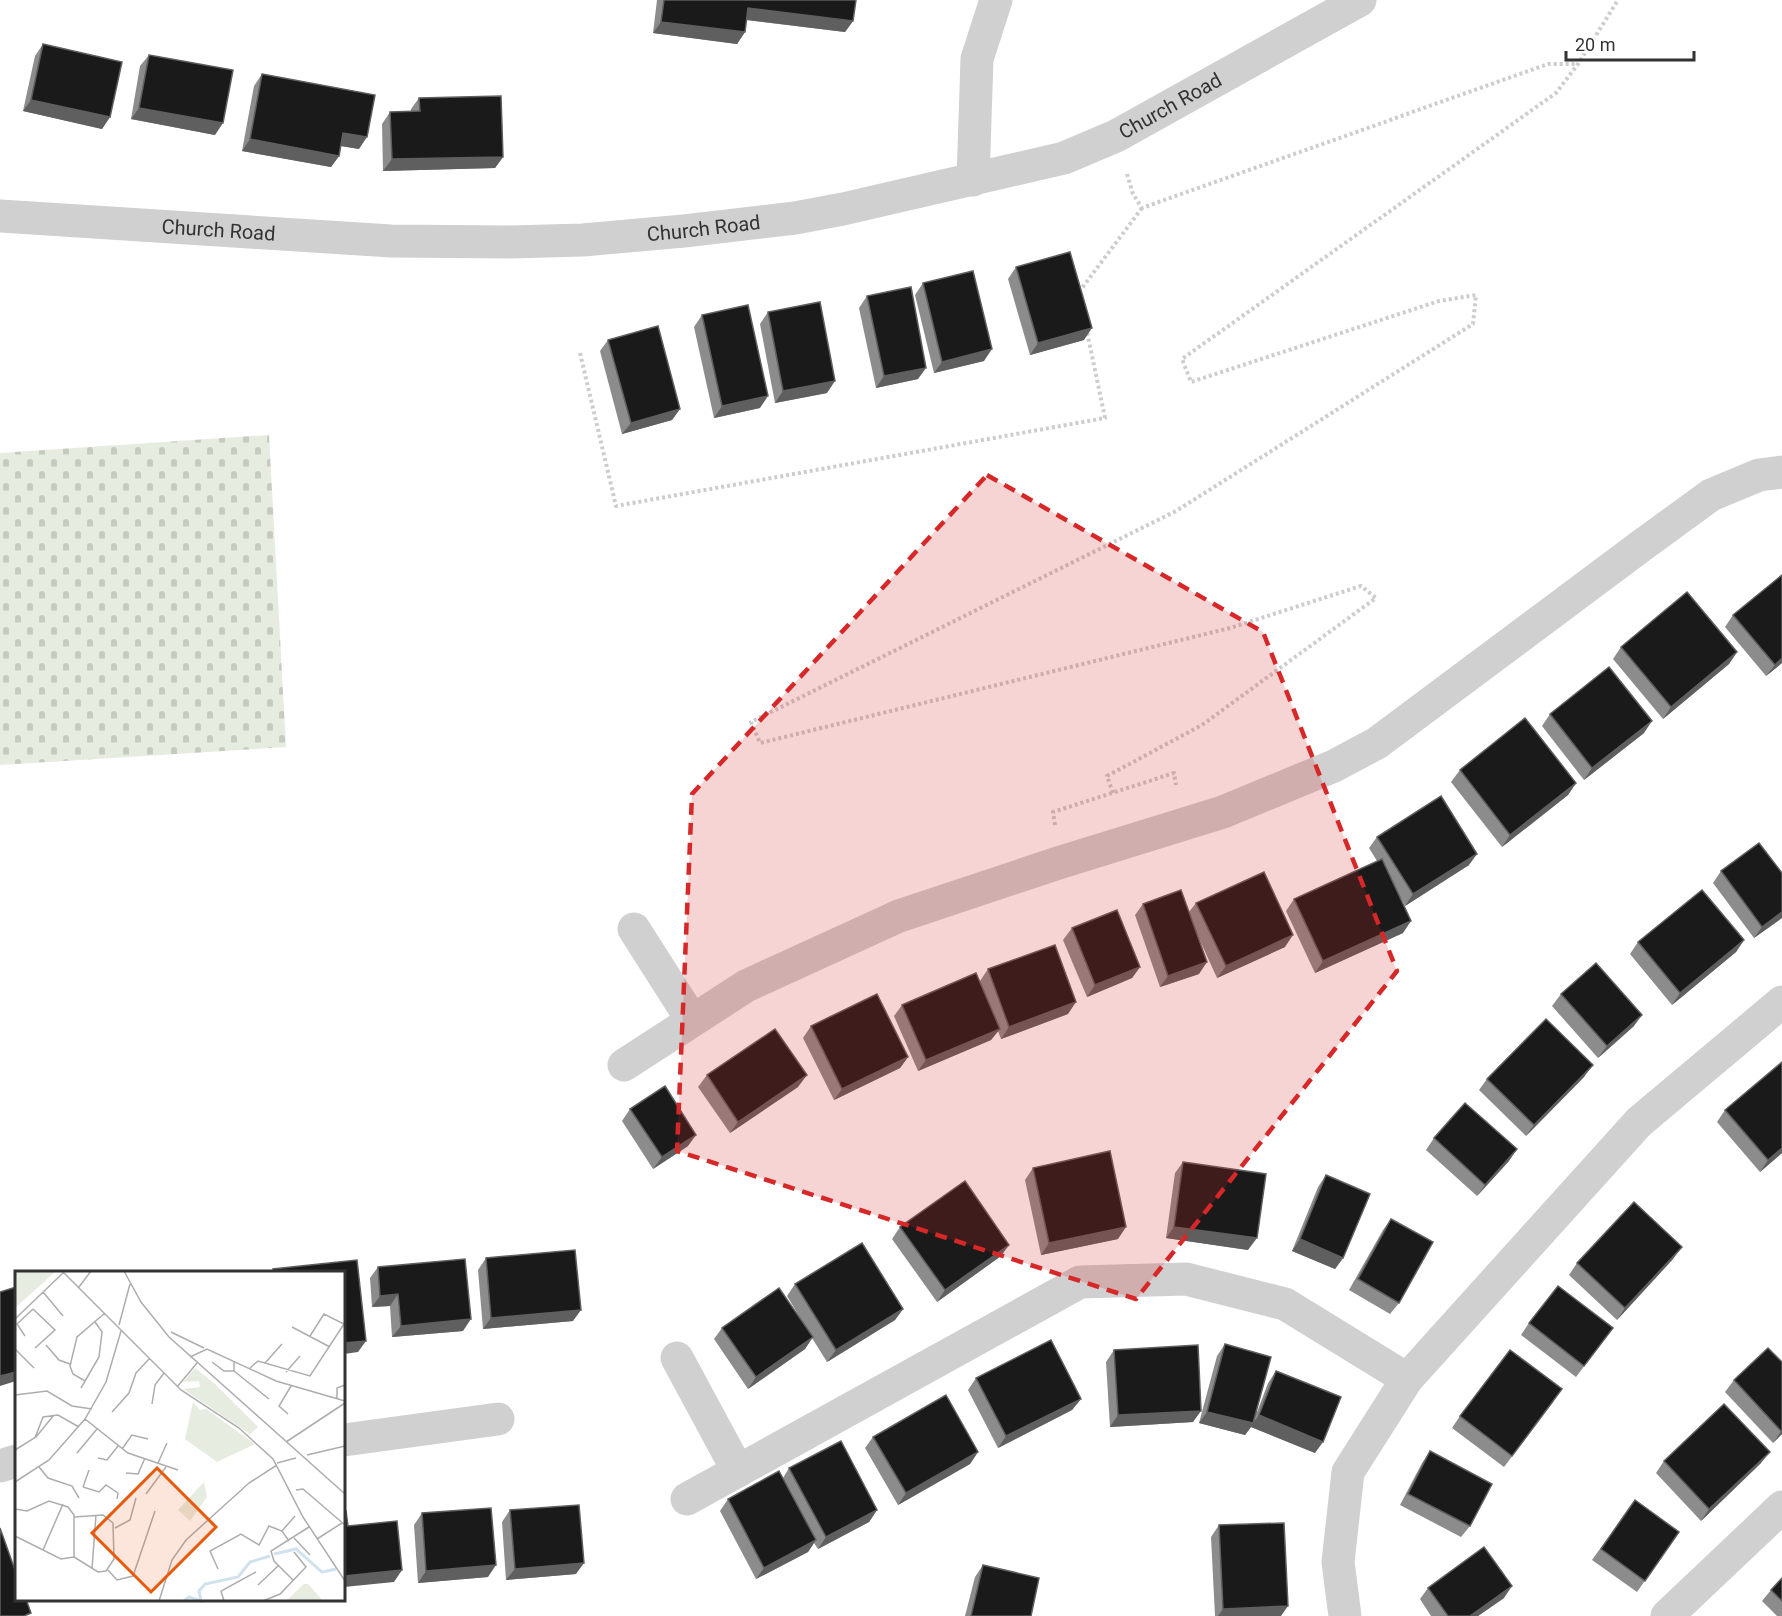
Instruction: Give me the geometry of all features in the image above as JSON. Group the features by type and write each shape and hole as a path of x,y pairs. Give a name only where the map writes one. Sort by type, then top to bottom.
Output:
{"street":[{"path":"973,180 977,59 996,0"},
{"name":"Church Road","path":"0,216 391,241 510,242 583,240 795,218 1064,158 1116,136 1360,0"},
{"path":"624,1065 746,986 899,916 1055,864 1223,812 1334,766 1377,743 1711,495 1759,476 1782,472"},
{"path":"634,930 692,1020"},
{"path":"1345,1616 1338,1562 1348,1472 1407,1379 1639,1122 1782,1002"},
{"path":"687,1499 1080,1282 1186,1279 1286,1304 1407,1379"},
{"path":"677,1358 738,1471"},
{"path":"345,1440 498,1419"},
{"path":"0,1466 15,1461"},
{"path":"1667,1616 1782,1507"}],"path":[{"path":"1113,793 1107,776 1202,726 1376,598 1361,586 1230,628 760,743 751,722 1176,511 1473,324 1476,295 1438,301 1191,382 1182,359 1556,93 1578,64 1618,0"},
{"path":"1081,303 1079,291 1142,208 1548,64 1578,64"},
{"path":"1116,136 1133,194 1142,208"},
{"path":"580,353 616,506 1105,418 1086,326"}],"highlighted area":[{"path":"987,475 1263,632 1397,971 1136,1299 677,1151 692,794"}],"green space":[{"path":"269,435 286,747 0,765 0,453"}],"building":[{"path":"664,0 856,0 853,21 748,8 745,32 661,22"},
{"path":"43,44 122,62 110,117 31,100"},
{"path":"149,55 233,70 223,123 139,108"},
{"path":"262,74 375,95 367,137 343,133 339,156 250,139"},
{"path":"501,96 503,157 392,159 390,112 420,111 419,98"},
{"path":"1070,252 1092,328 1038,343 1016,267"},
{"path":"973,271 992,349 942,362 923,283"},
{"path":"911,287 926,368 884,376 867,296"},
{"path":"820,302 835,381 783,391 768,312"},
{"path":"748,305 768,396 722,406 702,315"},
{"path":"658,326 680,409 631,423 608,340"},
{"path":"1782,575 1782,658 1775,665 1733,615"},
{"path":"1687,592 1737,652 1671,707 1621,647"},
{"path":"1609,667 1652,721 1592,768 1550,714"},
{"path":"1525,718 1576,783 1510,835 1460,770"},
{"path":"1441,796 1477,854 1413,894 1377,837"},
{"path":"1759,843 1782,873 1782,912 1762,927 1721,871"},
{"path":"1382,859 1411,921 1323,961 1294,899"},
{"path":"1264,872 1293,935 1226,966 1196,903"},
{"path":"1181,890 1207,962 1168,976 1143,904"},
{"path":"1702,890 1744,940 1680,993 1638,942"},
{"path":"1117,910 1140,967 1095,985 1072,928"},
{"path":"1055,945 1076,1002 1009,1027 988,969"},
{"path":"1596,963 1642,1015 1607,1046 1561,994"},
{"path":"976,973 1000,1029 926,1060 902,1005"},
{"path":"877,994 908,1057 842,1089 811,1026"},
{"path":"1546,1019 1593,1065 1534,1125 1487,1079"},
{"path":"775,1029 807,1075 738,1122 707,1075"},
{"path":"1782,1062 1782,1148 1768,1160 1725,1110"},
{"path":"665,1086 696,1135 662,1157 630,1109"},
{"path":"1465,1103 1517,1149 1485,1185 1434,1138"},
{"path":"1110,1151 1126,1227 1049,1243 1033,1168"},
{"path":"1183,1162 1266,1174 1257,1238 1174,1227"},
{"path":"1326,1175 1370,1194 1343,1258 1300,1239"},
{"path":"965,1181 1009,1245 945,1290 900,1227"},
{"path":"1634,1202 1682,1247 1625,1308 1577,1263"},
{"path":"1391,1219 1433,1242 1399,1303 1358,1279"},
{"path":"862,1243 903,1309 836,1350 795,1284"},
{"path":"575,1250 581,1310 491,1318 486,1258"},
{"path":"465,1259 471,1319 401,1326 398,1294 380,1296 378,1267"},
{"path":"357,1260 366,1341 345,1343 345,1271 274,1271 273,1269"},
{"path":"1558,1286 1613,1328 1584,1366 1529,1323"},
{"path":"15,1287 15,1372 0,1376 0,1292"},
{"path":"779,1288 813,1337 756,1377 722,1328"},
{"path":"1051,1340 1081,1399 1006,1436 976,1378"},
{"path":"1225,1344 1271,1357 1253,1423 1207,1412"},
{"path":"1198,1345 1201,1411 1118,1415 1114,1350"},
{"path":"1768,1348 1782,1362 1781,1431 1734,1380"},
{"path":"1510,1350 1562,1389 1512,1456 1460,1416"},
{"path":"1276,1371 1341,1397 1323,1442 1259,1415"},
{"path":"946,1395 978,1452 906,1493 873,1437"},
{"path":"1724,1404 1770,1452 1709,1509 1664,1461"},
{"path":"841,1441 877,1510 826,1537 789,1468"},
{"path":"1430,1451 1492,1484 1470,1526 1408,1494"},
{"path":"779,1471 816,1540 764,1568 728,1499"},
{"path":"1635,1500 1679,1532 1645,1581 1601,1549"},
{"path":"579,1505 584,1563 515,1569 510,1510"},
{"path":"491,1508 496,1565 426,1571 422,1513"},
{"path":"345,1511 348,1526 397,1521 402,1570 345,1576"},
{"path":"1284,1523 1288,1606 1223,1609 1219,1525"},
{"path":"0,1528 15,1570 15,1601 27,1601 31,1613 24,1616 0,1616"},
{"path":"1484,1547 1512,1586 1470,1616 1448,1616 1428,1588"},
{"path":"983,1565 1039,1578 1031,1616 971,1616"},
{"path":"1782,1578 1782,1601 1771,1590"}]}
